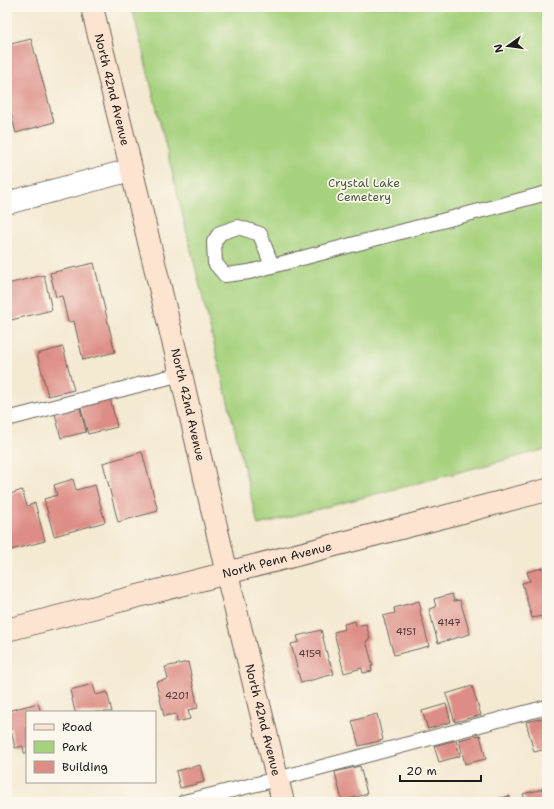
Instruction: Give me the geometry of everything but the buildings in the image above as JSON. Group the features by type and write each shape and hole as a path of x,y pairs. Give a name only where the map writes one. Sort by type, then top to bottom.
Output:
{"street":[{"name":"North 42nd Avenue","path":"92,7 283,802"},
{"path":"7,203 131,170"},
{"name":"North Penn Avenue","path":"7,630 547,490"}],"lane":[{"path":"272,266 547,193"},
{"path":"7,419 181,374"},
{"path":"184,802 277,779 547,707"}],"green space":[{"name":"Crystal Lake Cemetery","path":"132,7 547,7 547,449 258,525"}]}
